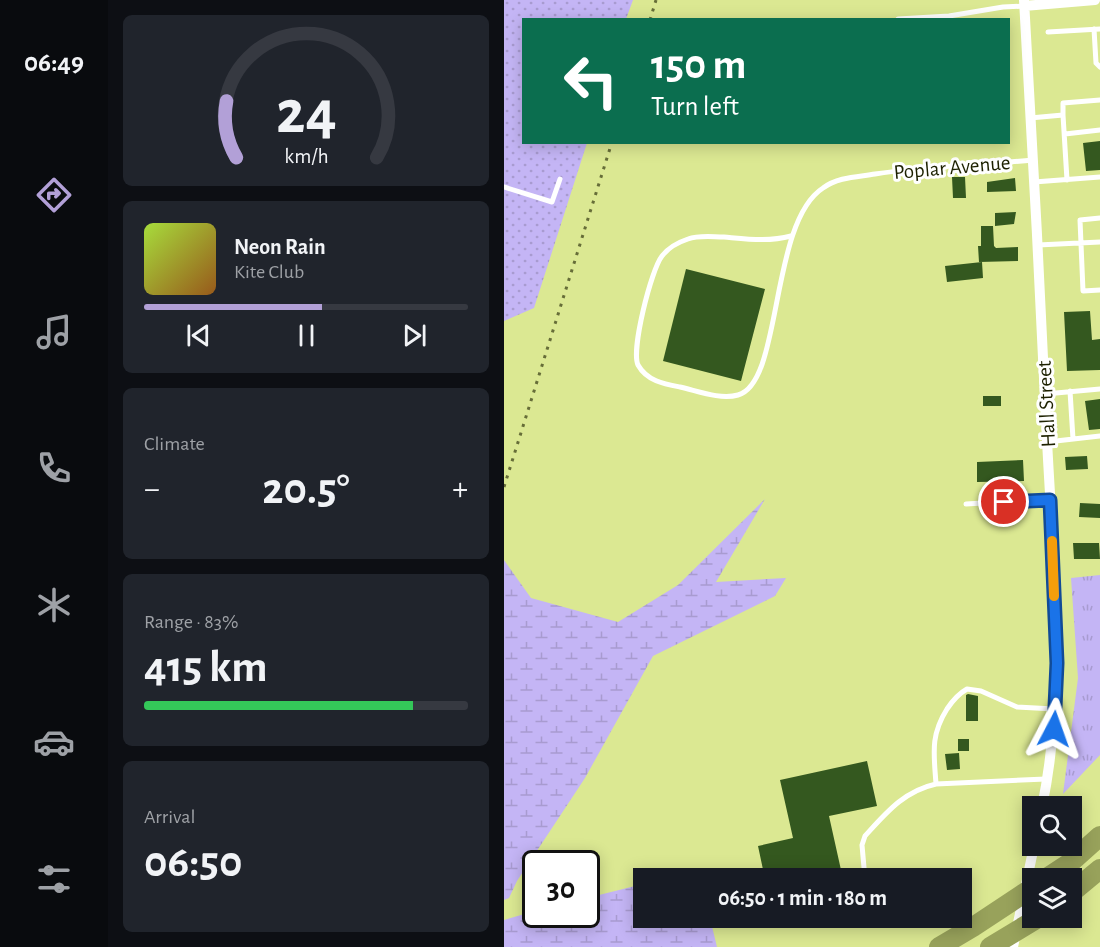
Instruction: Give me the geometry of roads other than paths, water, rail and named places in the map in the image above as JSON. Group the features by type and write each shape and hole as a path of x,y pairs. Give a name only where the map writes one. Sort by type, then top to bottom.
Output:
{"highway":[{"path":"1062,868 1100,836"},
{"path":"1082,884 1100,869"},
{"path":"939,947 1022,895"},
{"path":"990,947 1022,928"}],"street":[{"path":"1024,3 1095,0"},
{"name":"Hall Street","path":"1024,3 1038,245 1056,652 1056,709 1044,796"},
{"path":"1013,947 1032,856"}],"lane":[{"path":"915,18 949,16 1024,3"},
{"path":"1048,32 1097,29 1096,63 1100,67"},
{"path":"1067,180 1063,103 1100,100"},
{"path":"1030,118 1063,115"},
{"path":"1065,134 1100,130"},
{"name":"Poplar Avenue","path":"791,236 778,240 759,240 704,236 690,238 668,250 657,263 652,277 637,341 635,353 637,363 643,372 660,383 718,396 730,397 748,391 754,384 765,357 791,236 808,203 820,189 835,181 872,174 1033,160"},
{"path":"1034,182 1100,177"},
{"path":"504,187 552,202 560,179"},
{"path":"1100,218 1080,220 1083,291 1100,290"},
{"path":"1038,245 1100,242"},
{"path":"1045,394 1100,389"},
{"path":"1070,391 1073,440"},
{"path":"1047,442 1100,436"},
{"path":"966,504 1050,500"},
{"path":"936,784 933,743 935,733 953,699 967,688 976,689 1017,707 1056,709"},
{"path":"864,868 862,845 865,836 908,794 919,788 936,784 1048,779"}],"railway":[{"path":"651,18 656,0"},
{"path":"504,487 611,144"}]}
